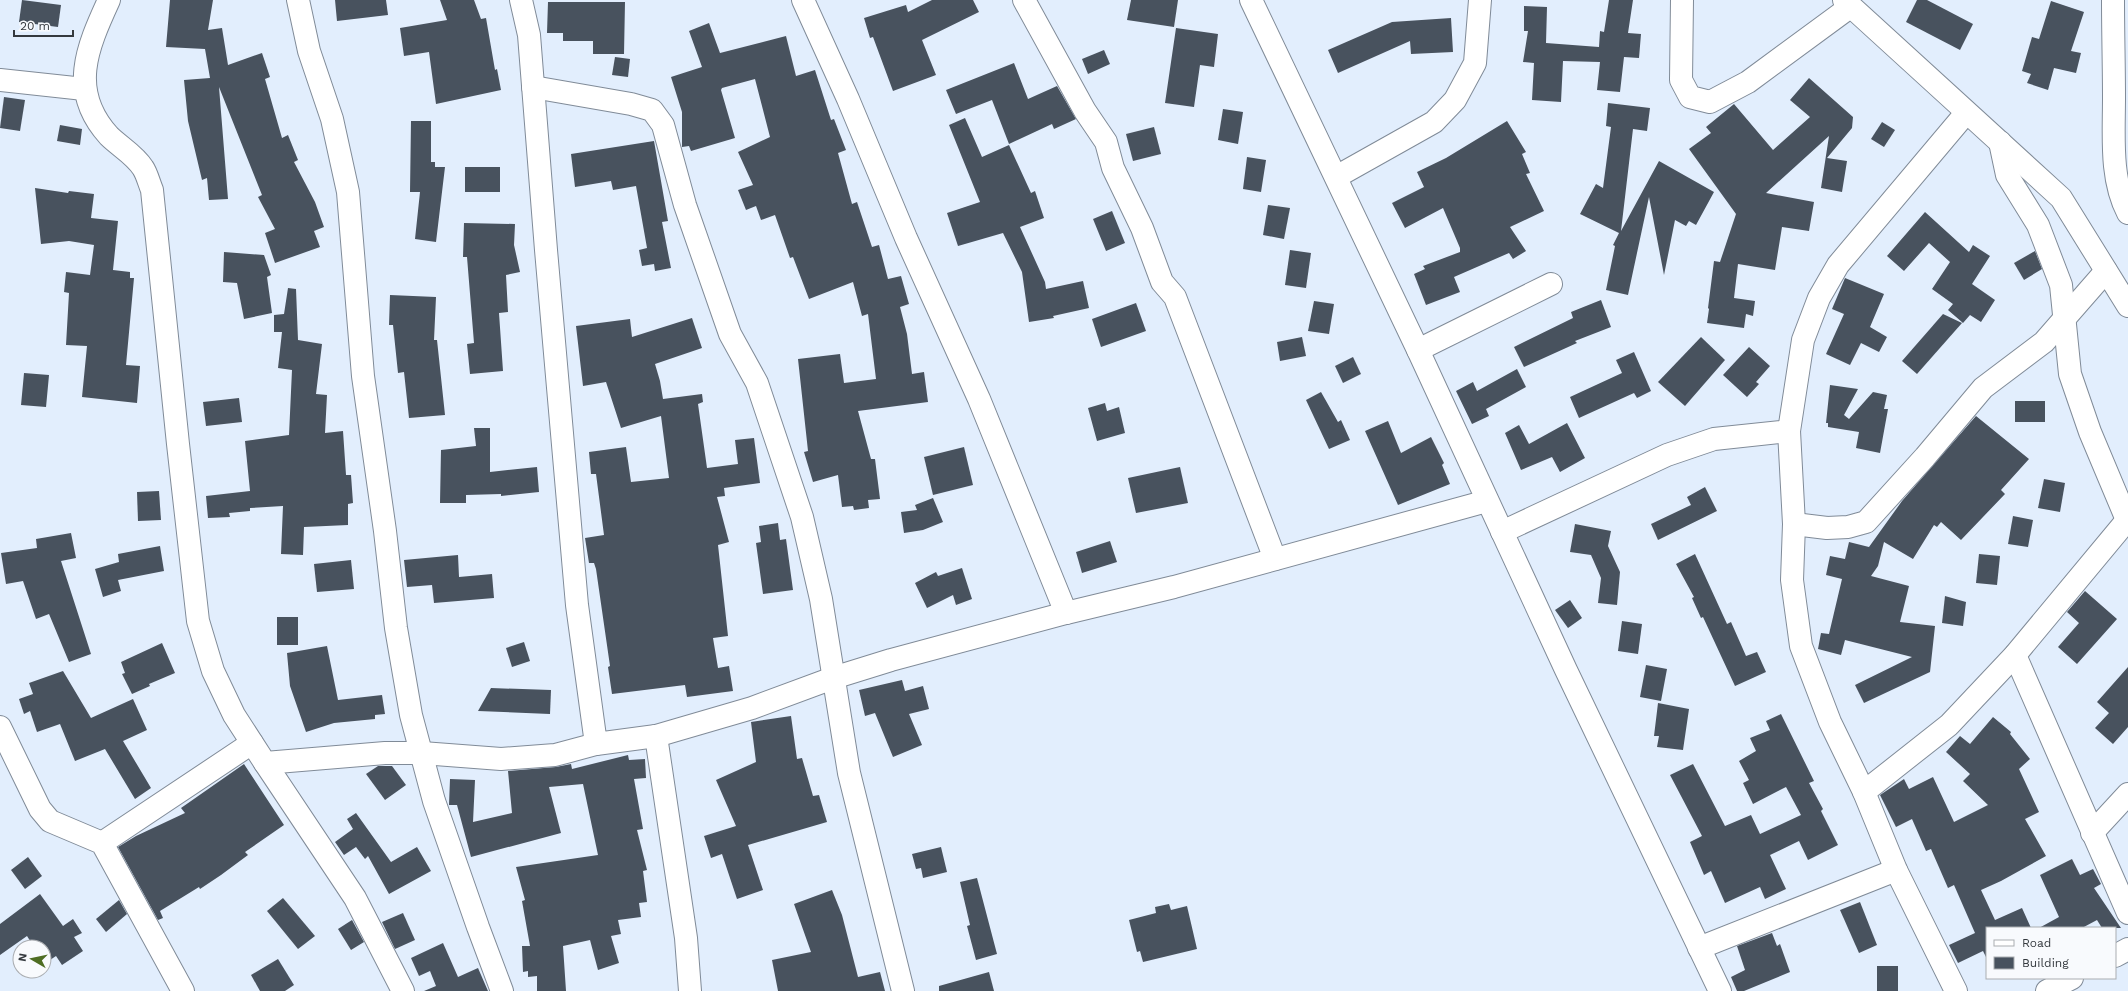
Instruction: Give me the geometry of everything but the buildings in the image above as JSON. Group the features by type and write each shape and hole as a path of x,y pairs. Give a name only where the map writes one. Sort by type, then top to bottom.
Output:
{"street":[{"path":"109,0 91,39 85,65 84,89 92,113 109,135 142,166 152,190 198,621 213,671 234,715 355,898 403,991"},
{"path":"298,0 309,51 332,120 348,192 363,376 385,531 396,628 411,714 434,801 502,991"},
{"path":"521,0 529,35 577,605 596,744"},
{"path":"803,0 848,99 906,238 979,399 1066,612"},
{"path":"1024,0 1085,112 1106,142 1113,168 1142,228 1162,282 1175,298 1275,559"},
{"path":"1251,0 1418,350 1487,501 1720,991"},
{"path":"1336,178 1434,122 1455,100 1475,63 1480,0"},
{"path":"1682,0 1681,80 1690,97 1710,102 1748,82 1847,3 2061,198 2106,271 2126,300"},
{"path":"2113,0 2114,142 2116,174 2128,213"},
{"path":"0,80 84,89"},
{"path":"533,87 631,104 652,110 663,125 685,205 730,334 757,382 802,517 821,599 849,773 903,991"},
{"path":"1956,991 1896,870 1864,792 1830,722 1801,646 1792,580 1794,524 1789,431 1803,340 1819,298 1838,265 1966,113"},
{"path":"1864,792 1949,725 2015,655 2128,520 2090,432 2070,374 2062,285 2038,225 2007,175 2000,142"},
{"path":"1794,524 1827,528 1848,527 1866,522 1925,457 1983,388 2044,342 2106,271"},
{"path":"1418,350 1551,284"},
{"path":"1502,532 1667,456 1714,439 1789,431"},
{"path":"265,763 385,753 422,753 501,759 555,755 596,744 656,736 752,708 833,678 1066,612 1174,587 1487,501"},
{"path":"2015,655 2092,834 2128,913"},
{"path":"0,727 40,809 50,821 102,842 183,991"},
{"path":"656,736 686,938 690,991"},
{"path":"102,842 252,743"},
{"path":"2092,834 2128,794"},
{"path":"1699,948 1896,870"},
{"path":"2116,955 2128,949"},
{"path":"2047,991 2070,979"}]}
